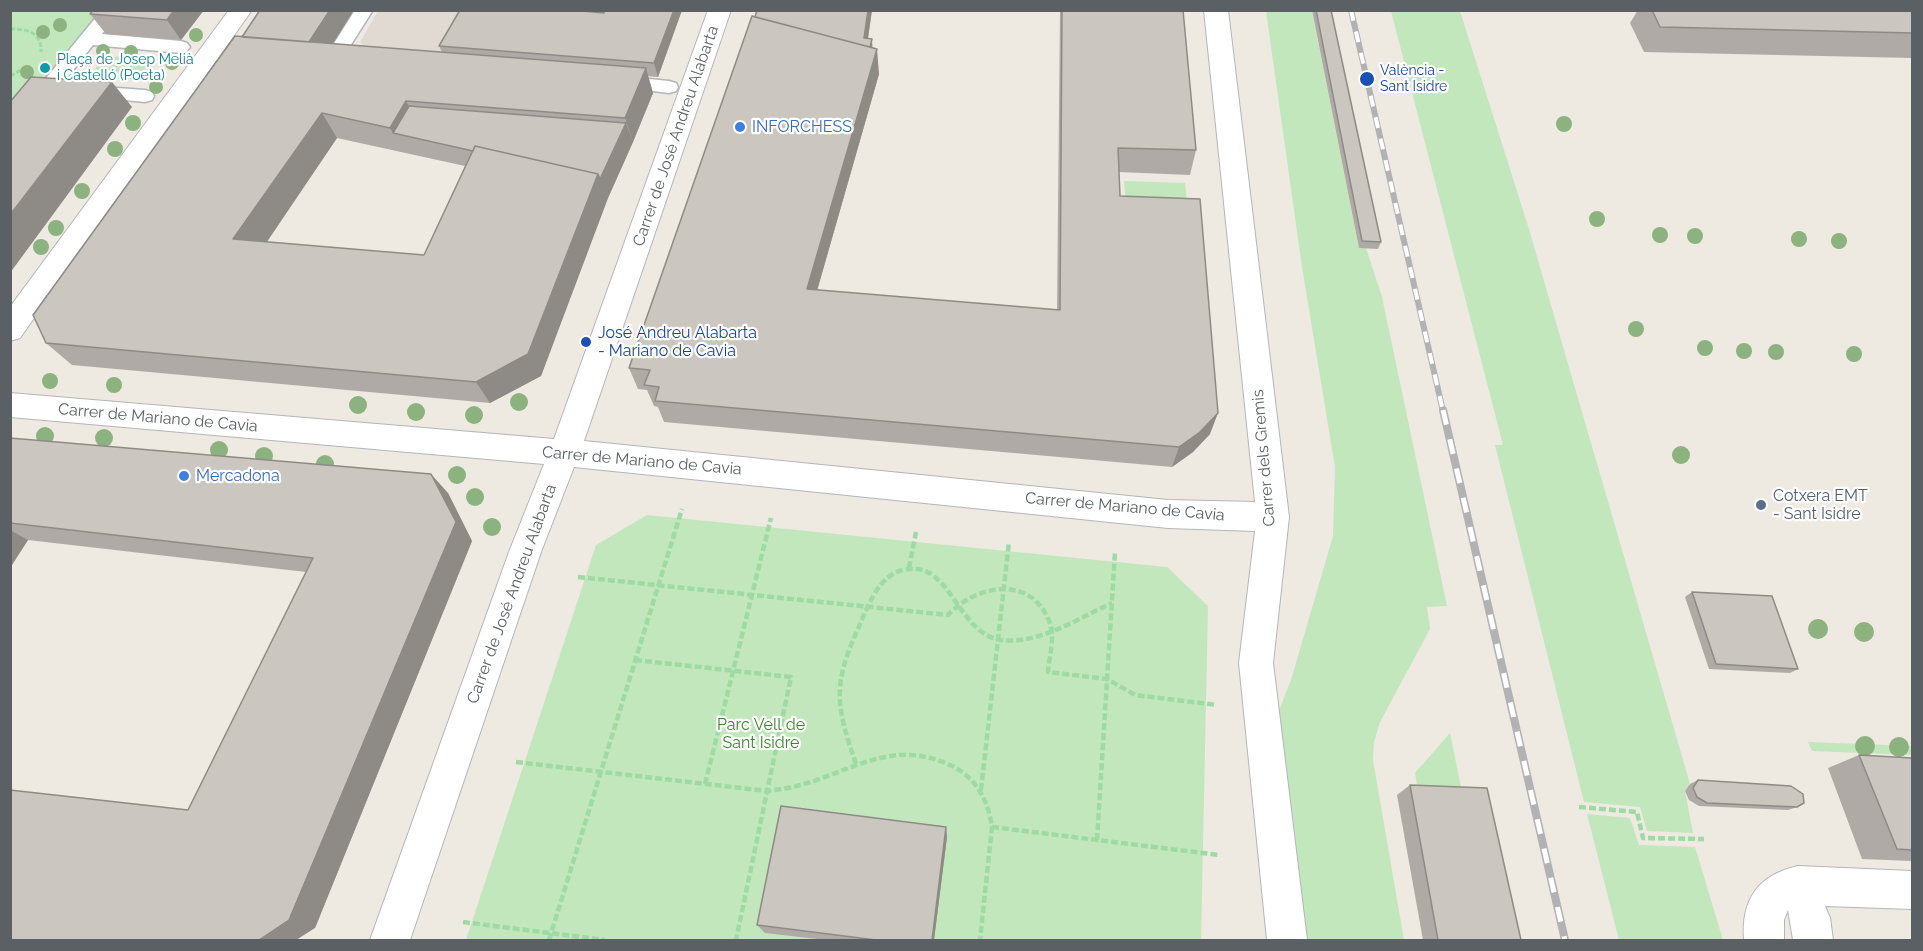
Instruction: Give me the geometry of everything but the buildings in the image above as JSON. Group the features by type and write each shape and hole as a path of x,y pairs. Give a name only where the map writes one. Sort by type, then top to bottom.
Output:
{"street":[{"path":"10,136 111,10"},
{"path":"10,330 240,10"},
{"path":"364,10 331,55 371,59"},
{"name":"Carrer de José Andreu Alabarta","path":"390,940 525,552 564,453 720,10"},
{"name":"Carrer dels Gremis","path":"1216,10 1273,518 1256,663 1287,940"},
{"path":"88,39 181,46"},
{"path":"598,80 669,87"},
{"path":"49,89 145,96"},
{"name":"Carrer de Mariano de Cavia","path":"10,405 564,453 1168,514 1273,518"},
{"path":"1764,940 1765,916 1774,894 1785,887 1798,885 1912,890"},
{"path":"1798,885 1810,918 1813,940"}],"path":[{"path":"10,29 30,30 39,35 43,43 37,57"},
{"path":"10,76 33,62"},
{"path":"549,940 682,509"},
{"path":"705,784 771,518"},
{"path":"909,568 916,532"},
{"path":"981,791 1009,542"},
{"path":"1097,840 1115,552"},
{"path":"856,764 838,707 837,683 840,668 869,606 882,585 897,570 909,568 929,573 938,580 969,622 982,633 998,640 1021,639 1112,603"},
{"path":"578,577 948,615 956,604 977,591 1003,588 1020,593 1032,600 1049,618 1052,628 1048,672 1107,679 1135,695 1217,705"},
{"path":"635,660 791,677 736,940"},
{"path":"516,762 766,791 785,791 871,758 898,754 925,755 947,762 966,774 981,791 991,814 992,827 980,940"},
{"path":"1579,807 1637,812 1643,838 1704,839"},
{"path":"992,827 1219,855"},
{"path":"464,922 605,940"}],"shaded area":[{"path":"378,11 682,11 658,77 380,55 368,51 360,42"}],"green space":[{"name":"Plaça de Josep Melià i Castelló (Poeta)","path":"11,11 105,11 11,126"},
{"path":"1266,11 1312,11 1359,248 1366,248 1382,297 1447,606 1427,607 1430,629 1380,722 1374,742 1373,760 1404,940 1298,940 1274,723 1291,680 1333,536 1335,467 1302,267"},
{"path":"1391,11 1460,11 1528,226 1690,784 1685,791 1693,833 1647,831 1640,807 1584,802 1495,445 1503,445"},
{"path":"105,56 158,59 143,80 89,77"},
{"path":"1124,181 1185,183 1188,213 1126,211"},
{"name":"Parc Vell de Sant Isidre","path":"647,515 1167,567 1208,606 1201,940 466,940 596,545"},
{"path":"1450,733 1461,787 1417,785 1415,773"},
{"path":"1808,742 1912,746 1912,755 1812,751"},
{"path":"1587,814 1630,818 1639,845 1695,847 1723,940 1619,940"}],"railway":[{"path":"1351,10 1443,411"},
{"path":"1443,410 1565,940"}],"place":[{"name":"Plaça de Josep Melià i Castelló (Poeta)","path":"45,68"},
{"name":"València - Sant Isidre","path":"1367,79"},
{"name":"INFORCHESS","path":"740,127"},
{"name":"José Andreu Alabarta - Mariano de Cavia","path":"586,342"},
{"name":"Mercadona","path":"184,476"},
{"name":"Cotxera EMT - Sant Isidre","path":"1761,505"}]}
